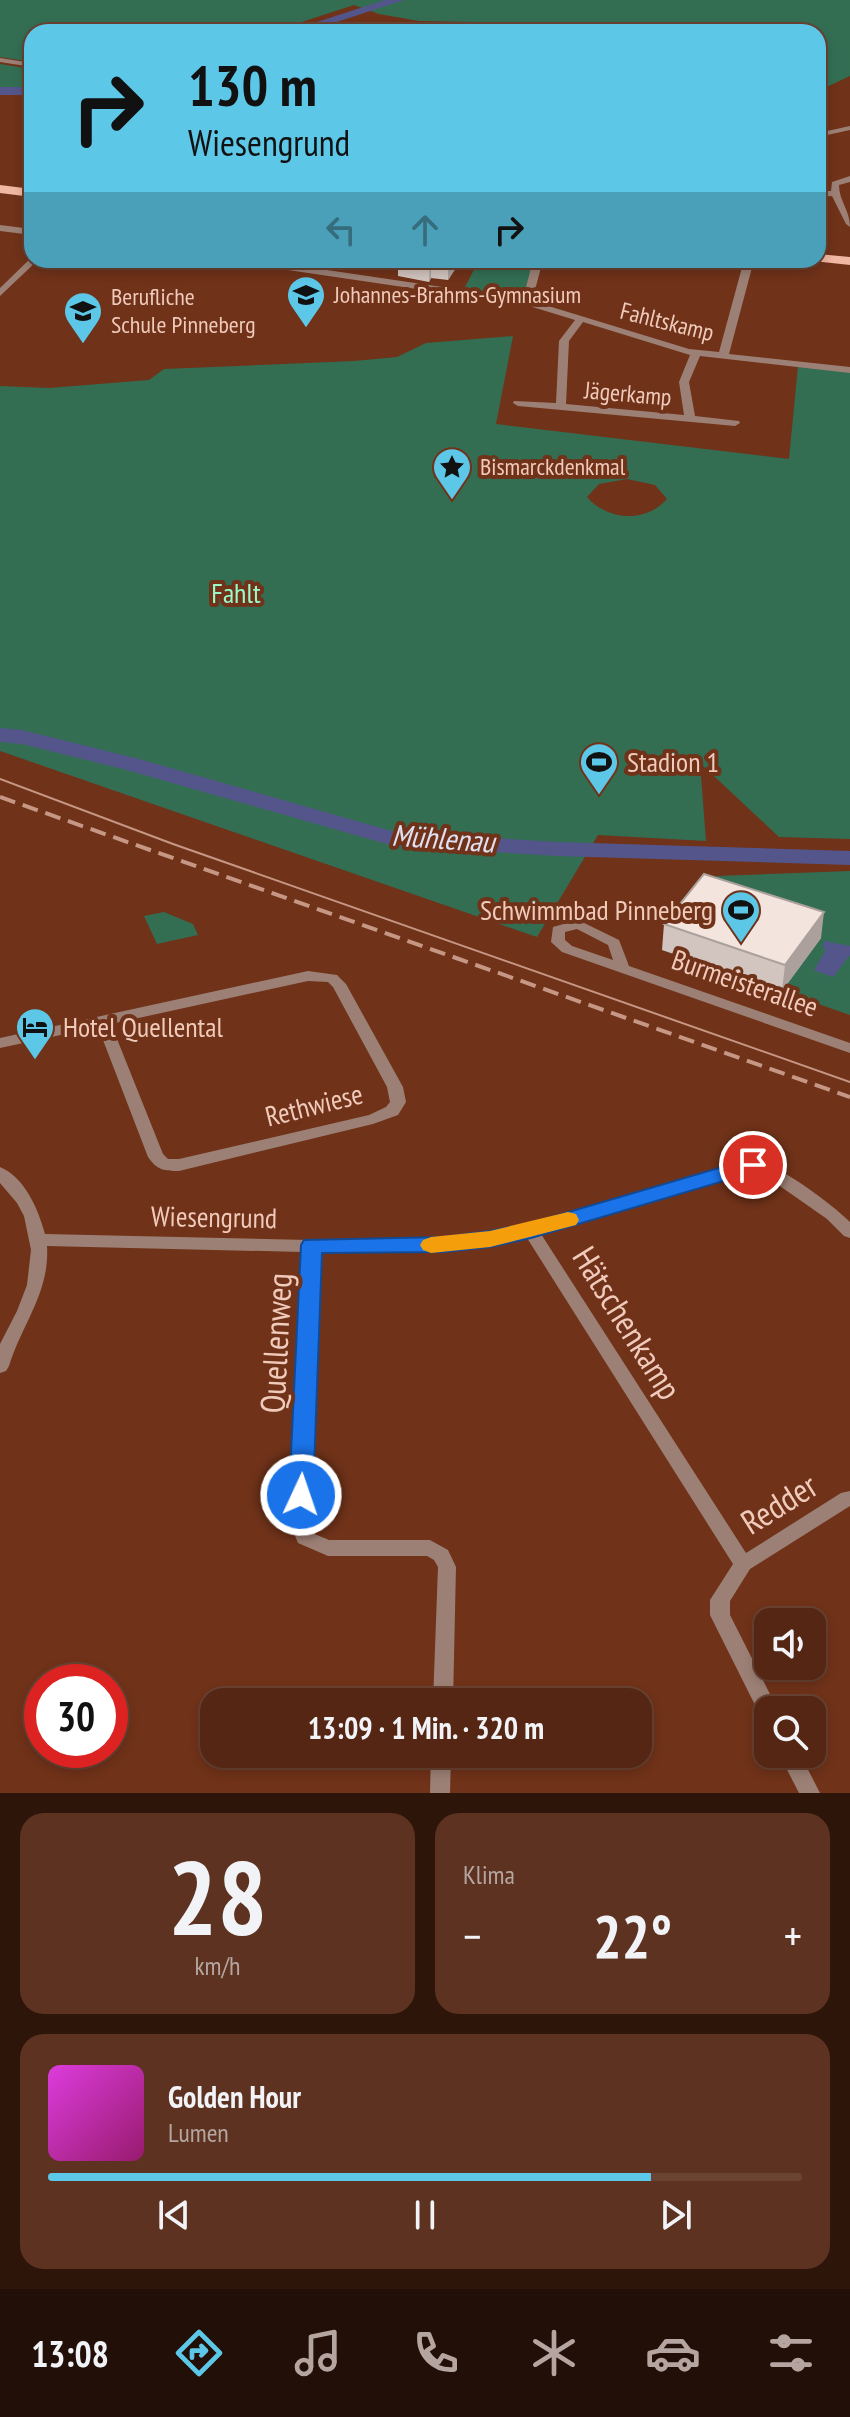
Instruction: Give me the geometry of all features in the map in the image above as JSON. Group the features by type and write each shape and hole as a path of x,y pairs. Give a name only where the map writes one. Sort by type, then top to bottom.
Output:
{"main road":[{"path":"0,189 24,192"},
{"path":"826,259 850,261"}],"street":[{"path":"0,60 24,64"},
{"path":"826,133 850,128"},
{"path":"850,179 835,184 850,224"},
{"path":"826,195 850,200"},
{"path":"0,228 24,231"},
{"path":"0,293 25,268"},
{"name":"Fahltskamp","path":"295,268 527,302 613,331 696,353 850,370"},
{"path":"527,302 536,268"},
{"path":"723,356 747,268"},
{"name":"Jägerkamp","path":"561,407 564,341 581,318"},
{"name":"Jägerkamp","path":"690,420 684,382 696,353"},
{"name":"Jägerkamp","path":"518,403 735,423"},
{"name":"Burmeisterallee","path":"623,968 850,1048"},
{"name":"Rethwiese","path":"0,1043 308,976 332,978 339,984 395,1087 398,1102 392,1111 373,1119 179,1165 164,1165 156,1157 103,1021"},
{"name":"Hätschenkamp","path":"743,1564 531,1231 753,1165 765,1168 833,1215 850,1232"},
{"path":"0,1173 20,1194 33,1215 39,1240 40,1268 0,1366"},
{"name":"Wiesengrund","path":"39,1240 444,1245 531,1231"},
{"name":"Quellenweg","path":"312,1245 300,1526 305,1538 315,1545 328,1548 430,1548 441,1555 447,1567 443,1688"},
{"name":"Redder","path":"743,1564 848,1498"},
{"path":"743,1564 720,1600 720,1615 760,1696"},
{"path":"440,1793 441,1768"},
{"path":"797,1768 810,1793"}],"green space":[{"path":"0,0 850,0 850,76 826,87 826,24 490,24 419,21 379,14 354,5 296,24 24,24 24,61 0,57"},
{"path":"0,64 24,68 24,90 0,90"},
{"path":"475,268 532,268 524,295 464,289"},
{"name":"Fahlt","path":"513,336 496,424 789,459 798,366 850,371 850,839 779,837 700,763 706,841 598,835 537,937 0,751 0,386 49,388 149,380 164,369 397,357 426,343","holes":["627,479 655,485 667,499 649,512 638,515 616,515 605,511 587,497 599,484"]},
{"name":"Schwimmbad Pinneberg","path":"850,871 850,1015 662,950 717,876"},
{"path":"164,912 193,924 198,935 157,944 144,916"}],"water":[{"path":"824,941 850,946 850,955 833,977 814,970 826,950"}],"building":[{"path":"704,874 824,912 785,965 664,924"}],"waterway":[{"path":"318,24 398,0"},
{"path":"0,91 24,91"},
{"name":"Mühlenau","path":"0,735 22,737 131,764 394,839 557,849 850,858"}],"tram line":[{"path":"0,779 173,844 850,1082"}],"railway":[{"path":"0,797 850,1097"}],"slow traffic":[{"path":"431,1245 490,1239 568,1220"}],"place":[{"name":"Johannes-Brahms-Gymnasium","path":"306,329"},
{"name":"Berufliche Schule Pinneberg","path":"83,345"},
{"name":"Bismarckdenkmal","path":"452,501"},
{"name":"Stadion 1","path":"599,796"},
{"name":"Schwimmbad Pinneberg","path":"741,944"},
{"name":"Hotel Quellental","path":"35,1061"}],"route":[{"path":"301,1495 312,1245 444,1245 490,1239 531,1231 753,1165"}]}
